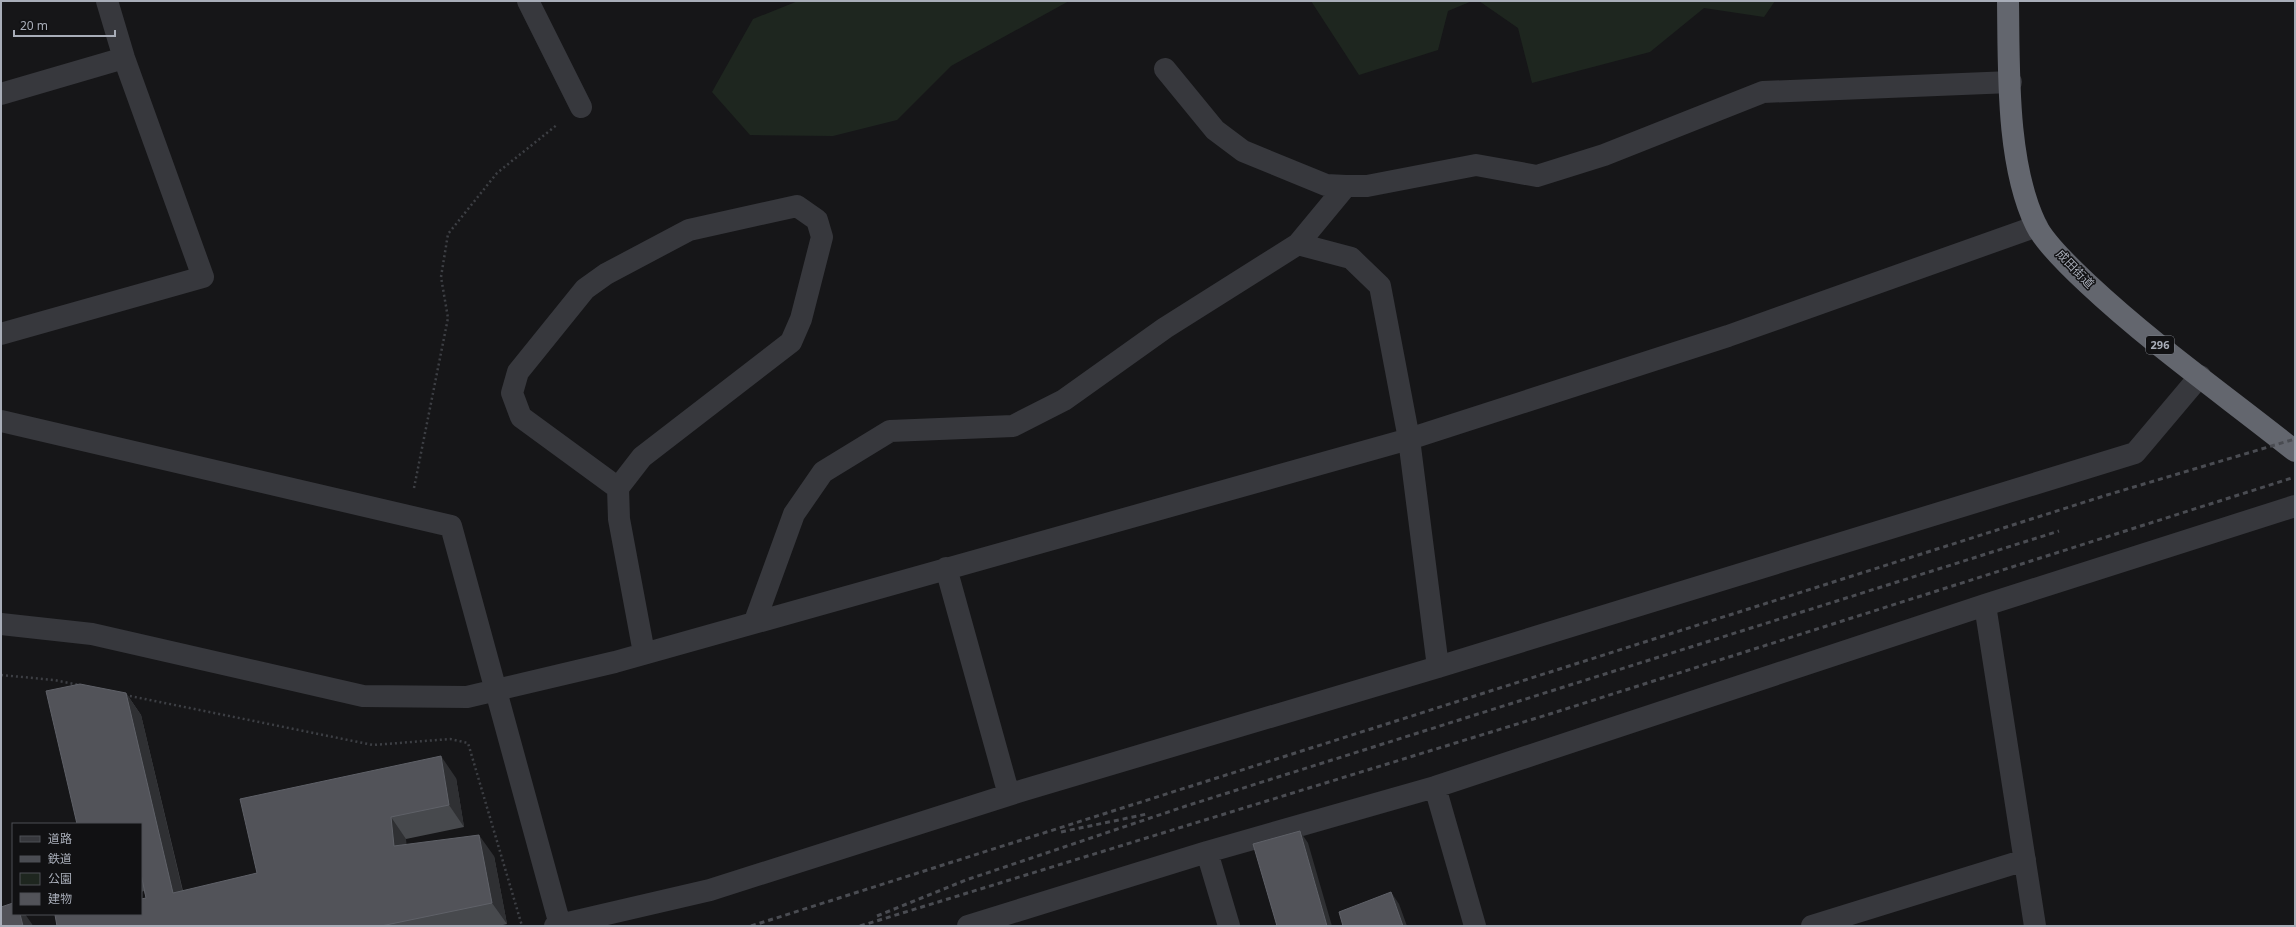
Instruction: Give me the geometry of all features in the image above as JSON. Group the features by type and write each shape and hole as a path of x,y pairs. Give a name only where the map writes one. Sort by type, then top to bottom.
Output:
{"highway":[{"name":"成田街道","path":"2008,1 2014,134 2020,181 2036,226 2068,265 2122,316 2295,451"}],"street":[{"path":"1,334 202,277 124,58 107,1"},
{"path":"528,1 581,107"},
{"path":"1,94 124,58"},
{"path":"1165,69 1215,130 1243,151 1326,185 1346,186 1367,186 1476,165 1537,176 1604,155 1764,92 2011,82"},
{"path":"755,621 794,514 823,472 890,431 1013,426 1064,400 1165,328 1298,244 1346,186"},
{"path":"618,488 521,417 512,394 518,372 585,289 606,274 689,230 797,206 817,220 822,237 801,319 791,342 642,457 618,488 618,519 644,654"},
{"path":"1,624 92,634 363,696 467,697 644,654 755,621 1409,439 1728,336 2036,226"},
{"path":"1298,244 1351,258 1380,286 1409,439 1438,668"},
{"path":"1,421 451,526 558,925 710,890 1009,795 1438,668 2135,453 2200,376"},
{"path":"968,926 1207,852 1435,787 1985,605 2295,506"},
{"path":"946,568 1009,795"},
{"path":"1985,605 2036,926"},
{"path":"1435,787 1475,926"},
{"path":"1207,852 1229,926"},
{"path":"1812,926 2025,860"}],"path":[{"path":"408,516 448,318 441,277 448,234 497,173 581,107"},
{"path":"1,675 54,680 84,686"},
{"path":"123,695 373,745 450,739 468,743 522,926"}],"green space":[{"path":"798,1 1069,1 951,66 897,120 833,136 750,135 712,92 753,19"},
{"path":"1311,1 1472,1 1448,11 1438,50 1359,75"},
{"path":"1479,1 1775,1 1764,17 1704,8 1650,52 1532,83 1518,28"}],"building":[{"path":"80,684 126,693 173,893 257,873 240,799 441,756 449,805 391,817 394,846 479,835 492,903 381,926 57,926 55,915 142,915 142,899 146,898 142,879 142,823 77,823 46,691"},
{"path":"1300,831 1327,926 1277,926 1253,844"},
{"path":"1391,892 1403,926 1343,926 1339,912"},
{"path":"12,903 12,915 20,915 23,926 1,926 1,907"}],"railway":[{"path":"751,926 2107,495 2295,439"},
{"path":"860,926 1553,713 2295,477"},
{"path":"877,916 966,880 1186,806 2059,531"},
{"path":"1061,832 1147,814"}]}
